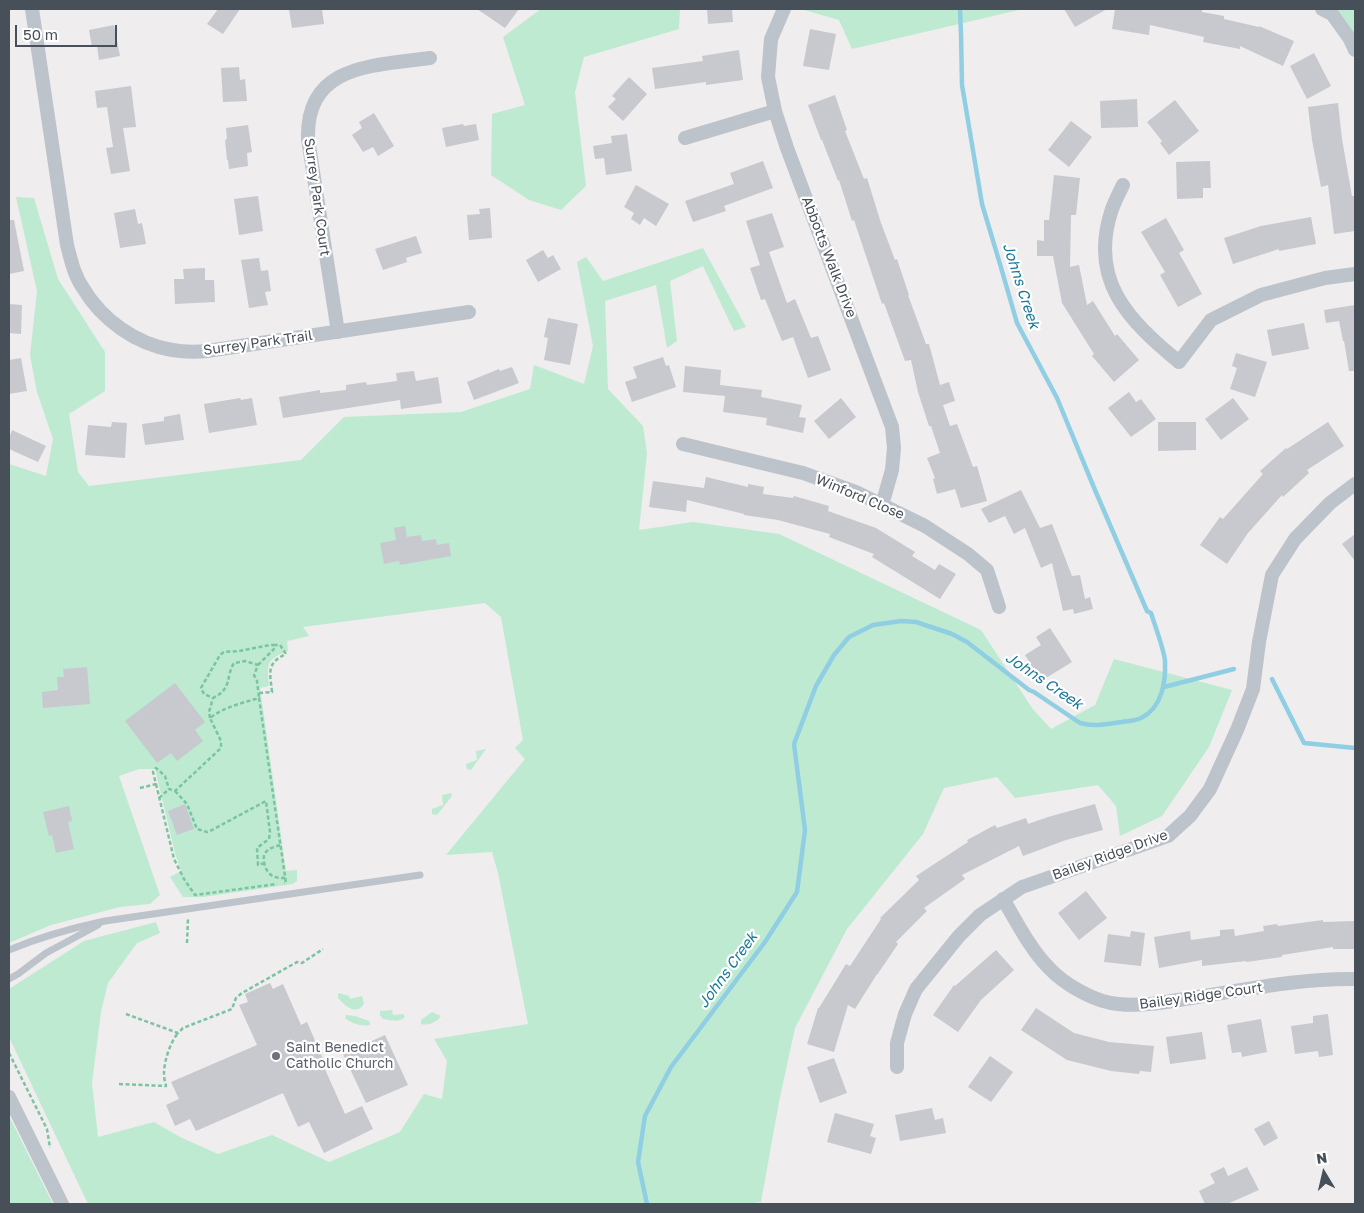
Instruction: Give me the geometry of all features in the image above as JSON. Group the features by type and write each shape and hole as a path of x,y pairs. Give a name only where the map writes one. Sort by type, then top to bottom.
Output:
{"street":[{"name":"Surrey Park Trail","path":"32,9 67,245 73,268 83,289 100,312 120,329 146,343 172,350 189,352 207,351 469,312"},
{"name":"Abbotts Walk Drive","path":"784,9 771,39 768,77 775,111 788,148 892,427 894,448 892,470 882,505"},
{"path":"1322,9 1332,14 1337,20 1355,50"},
{"name":"Surrey Park Court","path":"338,332 308,139 307,126 310,111 324,88 334,79 346,73 361,68 430,58"},
{"path":"685,138 775,111"},
{"path":"1123,185 1112,209 1106,234 1104,253 1107,276 1120,303 1158,345 1179,362 1211,320 1260,295 1325,278 1355,274"},
{"name":"Winford Close","path":"683,444 803,473 856,492 925,526 968,554 987,570 999,607"},
{"name":"Bailey Ridge Drive","path":"897,1067 897,1043 905,1014 916,989 959,936 980,915 1022,887 1168,836 1190,816 1210,789 1253,689 1259,642 1272,575 1294,539 1330,503 1355,484"},
{"name":"Bailey Ridge Court","path":"1003,899 1035,952 1049,969 1074,988 1101,1000 1117,1004 1144,1005 1299,982 1355,978"},
{"path":"9,1097 62,1204"}],"lane":[{"path":"9,950 65,930 105,921 420,875"},
{"path":"9,979 46,953 105,921"}],"path":[{"path":"264,863 258,864 257,848 269,839 270,832 266,801 207,832 197,829 187,804 175,791 169,788 165,776 156,768 153,772 174,859 195,895 286,883 257,681 254,675 258,665 273,650 274,645"},
{"path":"214,698 204,694 201,688 220,655 224,652 280,645 286,654 274,661 269,670 272,692 259,694"},
{"path":"175,791 221,748 221,741 209,712 214,698 224,691 234,664 245,661 258,665"},
{"path":"210,718 217,712 259,698"},
{"path":"140,788 156,784"},
{"path":"159,798 169,788"},
{"path":"280,845 266,851 263,856 264,863 270,875 285,878"},
{"path":"119,1084 166,1086 164,1074 166,1062 170,1048 178,1033 184,1028 232,1009 236,998 242,993 297,962 302,963 323,949"},
{"path":"126,1014 178,1033"},
{"path":"9,1053 47,1128 52,1154"}],"green space":[{"path":"541,9 680,9 679,29 584,57 575,92 586,186 561,210 529,200 491,175 492,114 525,105 503,37"},
{"path":"801,9 1023,9 852,49 839,20"},
{"path":"1336,9 1355,9 1355,35"},
{"path":"16,197 34,198 58,279 105,352 105,391 69,414 78,472 89,486 301,460 344,417 461,412 530,389 534,365 584,384 593,346 577,262 586,257 603,281 703,248 746,327 734,331 703,266 670,281 677,341 667,348 656,285 605,301 608,389 643,426 647,453 639,530 693,522 779,534 981,630 1032,708 1051,729 1095,705 1114,659 1232,690 1209,747 1162,816 1120,836 1116,806 1098,785 1015,798 997,777 944,788 923,834 847,929 795,1028 779,1102 761,1202 744,1204 88,1204 9,1037 9,989 84,941 156,922 160,933 137,943 108,983 101,1012 92,1083 98,1137 154,1122 182,1138 218,1154 272,1135 329,1162 400,1132 424,1094 442,1099 447,1061 434,1039 528,1024 498,873 492,852 446,855 525,759 515,748 523,740 501,617 485,603 303,627 309,636 287,641 288,651 275,657 268,667 269,686 260,688 286,871 297,870 297,881 293,884 203,897 183,897 170,877 181,871 155,769 139,769 119,776 160,895 150,904 120,907 51,925 9,943 9,464 46,476 53,439 37,392 30,355 37,291"},
{"path":"486,749 471,770 467,769 466,764 477,760 476,751"},
{"path":"451,793 452,796 437,815 432,814 432,809 443,805 442,795"},
{"path":"338,993 349,996 350,999 362,996 364,1004 358,1009 351,1008 338,998"},
{"path":"392,1010 393,1015 403,1014 405,1017 395,1021 383,1019 380,1015 380,1011"},
{"path":"432,1012 441,1016 432,1023 421,1024 421,1020"},
{"path":"346,1015 369,1021 370,1025 353,1023 345,1018"},
{"path":"9,1115 10,1118 53,1204 9,1204"}],"building":[{"path":"218,9 240,9 223,34 207,24"},
{"path":"322,9 324,24 292,28 289,10"},
{"path":"477,9 519,9 505,28"},
{"path":"707,9 732,9 733,22 708,24"},
{"path":"1064,9 1107,9 1075,27"},
{"path":"1115,9 1202,9 1202,12 1224,16 1224,19 1259,26 1294,41 1283,66 1240,46 1240,49 1203,42 1204,37 1150,25 1149,35 1112,29"},
{"path":"114,25 120,56 99,60 97,46 92,47 89,30"},
{"path":"810,29 836,34 829,70 803,66"},
{"path":"739,50 743,80 706,85 706,82 655,89 652,68 703,61 702,56"},
{"path":"1314,53 1331,86 1307,99 1290,66"},
{"path":"239,67 240,80 245,79 247,101 223,102 221,68"},
{"path":"629,77 647,94 623,121 608,107 616,99 612,96"},
{"path":"131,86 136,127 123,128 130,171 111,174 106,148 113,147 107,107 97,108 95,91"},
{"path":"835,95 847,130 845,131 864,179 867,178 881,223 895,260 897,259 926,344 929,344 940,385 949,382 955,401 943,405 950,426 957,424 973,467 977,466 987,501 961,508 955,489 937,494 933,479 935,478 927,458 940,453 918,392 911,360 905,361 884,303 882,304 839,180 808,105"},
{"path":"1137,99 1138,127 1101,128 1100,101"},
{"path":"1175,100 1199,131 1169,155 1160,143 1162,141 1147,122"},
{"path":"1338,103 1352,196 1355,196 1355,231 1334,234 1328,185 1321,187 1308,107"},
{"path":"374,113 394,146 378,156 373,147 363,152 352,135 362,128 359,122"},
{"path":"1071,121 1092,137 1069,167 1048,150"},
{"path":"463,124 464,126 476,124 479,140 446,147 442,128"},
{"path":"248,125 252,152 247,153 248,166 229,169 225,140 227,139 226,128"},
{"path":"627,134 632,171 606,175 604,158 595,159 593,146 612,143 611,136"},
{"path":"763,161 773,188 724,206 726,211 693,222 685,201 734,184 730,173"},
{"path":"1210,161 1211,188 1203,188 1203,198 1177,199 1176,162"},
{"path":"1054,175 1080,178 1076,215 1071,215 1070,267 1079,265 1087,305 1093,301 1115,336 1117,334 1139,360 1114,382 1092,356 1094,354 1062,303 1053,256 1037,256 1037,240 1044,241 1044,220 1049,220"},
{"path":"636,185 669,204 656,226 644,218 640,225 631,219 634,213 624,207"},
{"path":"258,196 263,231 239,235 234,199"},
{"path":"490,208 492,238 469,240 467,215 480,214 479,209"},
{"path":"135,209 138,224 142,223 146,244 120,248 114,213"},
{"path":"772,213 784,247 769,252 787,303 795,299 811,338 818,336 831,370 808,378 793,337 782,341 765,299 761,300 750,268 760,265 746,221"},
{"path":"1311,217 1316,244 1279,251 1279,249 1233,264 1224,238 1261,226"},
{"path":"1166,218 1184,250 1179,253 1202,294 1178,307 1160,275 1165,272 1141,232"},
{"path":"9,220 14,220 24,271 9,274"},
{"path":"416,236 422,253 406,258 407,262 383,270 375,249"},
{"path":"543,250 548,258 553,255 561,269 538,282 526,260"},
{"path":"259,258 261,271 268,270 271,291 265,292 268,305 249,308 241,260"},
{"path":"205,268 205,280 214,280 215,302 175,304 174,279 184,279 183,269"},
{"path":"9,304 22,305 21,334 9,333"},
{"path":"1355,305 1355,371 1349,371 1339,321 1326,323 1324,310"},
{"path":"548,318 578,324 570,365 544,360 548,338 544,337"},
{"path":"1304,323 1309,349 1272,356 1267,330"},
{"path":"1236,353 1267,362 1255,397 1230,389 1237,368 1232,366"},
{"path":"663,357 666,366 669,365 676,387 632,402 625,382 637,378 633,367"},
{"path":"21,358 27,391 9,394 9,360"},
{"path":"685,366 721,370 720,385 762,390 761,397 802,405 799,417 806,418 803,433 766,425 767,418 723,412 725,396 683,392"},
{"path":"512,367 519,383 474,400 467,382 499,369 500,371"},
{"path":"414,371 416,381 438,377 442,403 401,409 400,400 283,418 279,397 320,390 320,393 346,390 346,385 366,382 367,385 397,381 396,373"},
{"path":"1129,392 1136,402 1141,399 1156,419 1131,437 1108,408"},
{"path":"240,398 241,400 252,398 257,425 209,433 204,404"},
{"path":"841,398 856,417 829,439 814,421"},
{"path":"1233,398 1249,419 1221,440 1205,419"},
{"path":"180,414 184,440 145,445 142,424 164,421 164,417"},
{"path":"112,422 127,423 125,458 85,455 88,425 111,427"},
{"path":"1158,422 1196,422 1196,450 1158,451"},
{"path":"1328,422 1344,446 1307,470 1309,473 1283,497 1282,495 1248,533 1227,564 1200,545 1220,517 1223,519 1263,474 1260,471 1286,448"},
{"path":"12,430 46,446 38,462 9,449 9,438"},
{"path":"706,477 748,487 748,484 764,487 763,494 793,498 794,496 829,506 828,511 876,528 915,552 912,556 935,570 939,564 956,574 940,599 872,557 874,554 829,537 830,534 778,520 744,515 687,500 686,512 649,507 653,481 704,488"},
{"path":"1021,490 1040,528 1052,524 1072,576 1080,575 1085,599 1090,597 1093,609 1074,614 1073,609 1063,611 1052,563 1041,568 1025,528 1014,534 1005,516 989,523 981,509"},
{"path":"405,526 407,537 421,535 422,541 436,539 437,545 449,543 451,556 400,565 399,561 384,564 380,543 396,540 394,528"},
{"path":"1355,534 1355,561 1342,544"},
{"path":"1050,628 1072,662 1041,681 1025,655 1041,645 1036,637"},
{"path":"87,667 90,704 43,708 42,692 58,690 57,677 64,677 63,669"},
{"path":"175,683 205,722 195,730 203,741 177,761 171,753 157,763 125,721"},
{"path":"185,804 194,829 177,835 168,811"},
{"path":"1095,804 1103,830 1066,840 1023,856 1019,846 962,875 965,879 924,908 927,911 896,942 898,944 855,1009 848,1005 834,1052 807,1044 818,1008 846,964 850,966 880,918 919,880 916,876 968,842 967,840 995,825 997,828 1026,818 1028,824"},
{"path":"69,806 72,821 68,822 74,849 56,853 52,835 49,836 43,812"},
{"path":"1086,891 1107,918 1079,940 1058,913"},
{"path":"1323,920 1323,922 1355,921 1355,949 1333,949 1333,947 1246,962 1202,966 1202,960 1159,968 1154,937 1190,931 1191,940 1220,936 1220,930 1234,929 1235,936 1264,931 1263,926"},
{"path":"1131,931 1145,933 1141,966 1104,962 1108,934 1130,937"},
{"path":"996,950 1014,970 981,1000 958,1032 933,1015 954,985"},
{"name":"Saint Benedict Catholic Church","path":"270,983 273,989 283,984 301,1025 307,1022 345,1114 362,1106 373,1129 324,1153 309,1122 298,1127 283,1093 196,1131 190,1119 175,1126 166,1105 179,1099 171,1082 257,1045 239,1005 248,1002 245,994"},
{"path":"1036,1008 1074,1033 1109,1042 1154,1046 1151,1072 1140,1071 1139,1074 1111,1071 1067,1060 1021,1030"},
{"path":"1328,1014 1333,1055 1319,1057 1318,1051 1295,1054 1291,1026 1313,1023 1313,1016"},
{"path":"1261,1019 1267,1052 1242,1057 1241,1052 1232,1053 1227,1025"},
{"path":"1202,1032 1206,1059 1170,1064 1166,1037"},
{"path":"385,1035 408,1085 366,1103 343,1054"},
{"path":"990,1056 1013,1072 991,1102 968,1087"},
{"path":"834,1058 847,1093 820,1103 807,1067"},
{"path":"932,1108 935,1120 943,1118 946,1133 900,1141 895,1115"},
{"path":"835,1113 874,1124 870,1136 876,1138 871,1154 827,1142"},
{"path":"1269,1121 1278,1138 1264,1146 1254,1129"},
{"path":"1224,1167 1228,1176 1247,1167 1259,1190 1227,1204 1205,1204 1199,1191 1215,1183 1210,1174"}],"waterway":[{"name":"Johns Creek","path":"647,1204 638,1162 645,1116 671,1067 765,942 797,892 805,830 794,744 816,686 834,655 849,637 873,625 901,621 916,622 952,634 967,642 1029,690 1080,723 1085,724 1106,724 1141,718 1154,708 1161,694 1165,661 1151,613 1147,611 1057,398 1017,323 982,204 962,85 960,9"},
{"path":"1164,687 1234,669"},
{"path":"1272,679 1304,743 1355,748"}],"place":[{"name":"Saint Benedict Catholic Church","path":"276,1056"}]}
